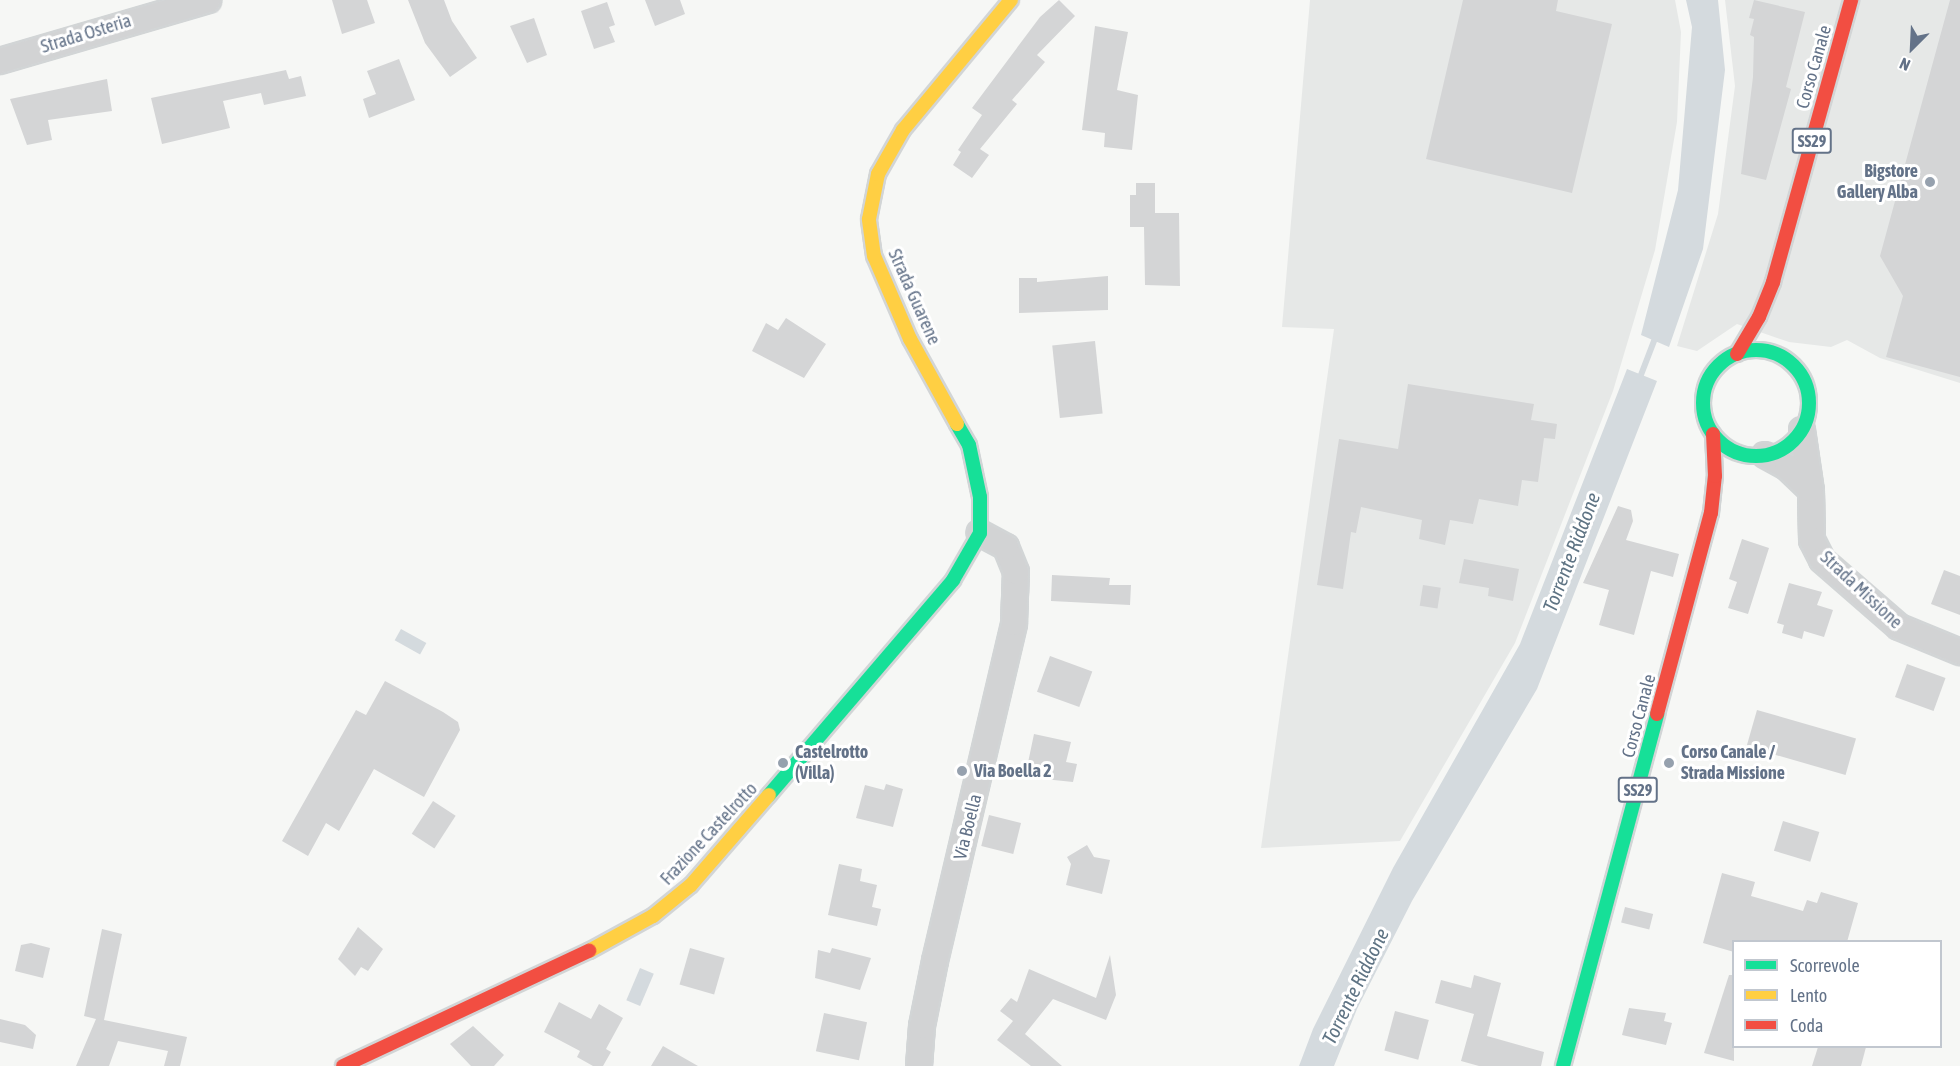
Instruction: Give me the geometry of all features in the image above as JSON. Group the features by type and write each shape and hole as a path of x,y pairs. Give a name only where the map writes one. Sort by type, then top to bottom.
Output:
{"main road":[{"name":"Strada Guarene","path":"980,533 980,497 969,445 910,339 874,256 869,219 878,174 903,130 1011,0"},
{"name":"Corso Canale","path":"1563,1066 1711,513 1715,476 1713,434 1705,416 1706,385 1714,371 1737,354 1759,317 1773,282 1851,0"},
{"name":"Corso Canale","path":"1773,282 1773,331 1782,356 1797,369 1806,386 1809,406 1802,430"},
{"path":"1737,354 1767,351 1782,356"},
{"path":"1739,468 1758,455 1792,442 1802,430"},
{"path":"1713,434 1737,452 1758,455"},
{"name":"Corso Canale","path":"1711,513 1728,484"},
{"name":"Frazione Castelrotto","path":"343,1066 616,938 653,916 691,885 902,643 953,580 980,533"}],"street":[{"name":"Strada Osteria","path":"0,61 207,0"},
{"name":"Strada Missione","path":"1802,430 1811,491 1812,540 1822,560 1899,627 1960,652"},
{"path":"1758,455 1787,467 1811,491"},
{"name":"Via Boella","path":"919,1066 922,1026 935,961 1014,623 1016,572 1006,547 980,533"}],"shaded area":[{"path":"1310,0 1675,0 1681,32 1677,122 1655,250 1613,391 1515,643 1400,841 1261,848 1334,329 1282,327"},
{"path":"1725,0 1960,0 1960,383 1880,358 1847,340 1831,347 1789,342 1737,324 1697,351 1677,346 1718,214 1735,86"}],"water":[{"path":"1686,0 1718,0 1725,70 1703,249 1669,347 1641,335 1678,190 1692,27"},
{"path":"1627,369 1657,381 1537,689 1412,901 1357,1009 1334,1066 1299,1066 1313,1029 1393,868 1520,644"},
{"path":"401,629 426,643 420,654 395,640"},
{"path":"640,968 654,974 640,1006 626,1000"}],"building":[{"path":"332,0 367,0 375,23 342,34"},
{"path":"408,0 444,0 452,21 477,58 450,77 425,43"},
{"path":"645,0 680,0 685,14 655,26"},
{"path":"1059,0 1075,16 1037,55 1045,62 1012,100 1017,104 980,149 989,155 972,178 953,165 961,152 958,150 982,115 972,108 1040,17"},
{"path":"1463,0 1558,0 1556,11 1612,24 1572,193 1426,159"},
{"path":"1754,0 1805,12 1786,87 1791,89 1766,180 1741,174 1753,77 1754,37 1750,35 1754,19 1749,18"},
{"name":"Bigstore Gallery Alba","path":"1950,0 1960,0 1960,377 1886,357 1903,296 1880,256"},
{"path":"607,2 615,25 609,27 615,42 594,49 581,11"},
{"path":"534,18 547,55 527,63 510,26"},
{"path":"1095,26 1128,32 1117,90 1138,95 1132,150 1104,147 1105,133 1082,130"},
{"path":"399,59 415,100 369,118 363,99 376,94 367,71"},
{"path":"286,70 289,79 301,76 306,96 264,105 261,93 223,101 230,128 162,144 151,98"},
{"path":"107,79 112,111 48,120 52,140 27,145 10,99"},
{"path":"1136,183 1155,183 1155,213 1179,213 1180,286 1145,285 1144,227 1130,227 1130,195 1136,195"},
{"path":"1108,276 1108,310 1019,313 1019,278 1037,278 1037,282"},
{"path":"786,318 826,344 804,378 752,351 766,323 778,330"},
{"path":"1095,341 1103,414 1060,418 1052,345"},
{"path":"1408,384 1534,404 1531,420 1557,424 1555,439 1544,438 1538,482 1522,480 1518,506 1479,499 1473,524 1450,520 1445,545 1419,539 1422,520 1361,507 1356,533 1351,532 1343,589 1317,585 1339,439 1398,449"},
{"path":"1618,506 1631,510 1633,521 1626,540 1679,554 1673,577 1651,571 1634,635 1599,625 1609,590 1583,583"},
{"path":"1742,539 1769,548 1748,614 1728,608 1737,582 1729,579"},
{"path":"1464,559 1519,569 1513,601 1488,596 1489,588 1459,583"},
{"path":"1944,570 1960,576 1960,615 1931,604"},
{"path":"1052,575 1110,578 1109,585 1131,585 1130,605 1051,601"},
{"path":"1789,583 1822,592 1817,605 1833,610 1824,637 1804,631 1802,639 1782,633 1784,625 1777,623"},
{"path":"1423,585 1441,588 1437,609 1420,606"},
{"path":"1050,656 1092,671 1079,707 1037,692"},
{"path":"1907,664 1946,678 1934,711 1895,697"},
{"path":"385,681 443,712 458,722 460,730 424,797 374,769 339,831 326,823 308,856 282,841 356,710 366,715"},
{"path":"1757,710 1856,738 1846,775 1747,747"},
{"path":"1034,734 1071,742 1066,762 1077,764 1073,782 1025,777"},
{"path":"886,784 903,789 893,827 856,818 865,785 884,790"},
{"path":"433,801 456,816 434,848 412,834"},
{"path":"989,815 1021,823 1013,854 981,846"},
{"path":"1783,821 1819,832 1810,862 1774,851"},
{"path":"1087,845 1094,857 1110,860 1102,894 1066,885 1071,864 1067,857"},
{"path":"839,864 862,869 860,881 877,885 872,907 881,909 877,926 828,915"},
{"path":"1722,873 1755,882 1751,896 1803,911 1807,900 1817,903 1821,892 1858,903 1848,940 1732,940 1732,951 1703,943"},
{"path":"1625,907 1653,914 1649,930 1621,923"},
{"path":"358,927 383,949 368,971 361,967 355,976 338,959"},
{"path":"102,929 122,934 104,1020 187,1037 180,1066 164,1066 168,1051 118,1041 109,1066 76,1066 96,1019 84,1016"},
{"path":"31,943 50,948 43,978 15,971 21,945"},
{"path":"690,948 725,958 714,994 680,985"},
{"path":"832,948 871,958 860,990 815,978 818,950 830,953"},
{"path":"1110,955 1116,995 1106,1020 1053,999 1025,1034 1062,1066 1031,1066 997,1040 1013,1021 1000,1011 1011,998 1017,1002 1029,969 1096,998"},
{"path":"1474,975 1501,983 1487,1036 1544,1052 1541,1066 1479,1066 1461,1061 1474,1014 1435,1003 1441,980 1471,988"},
{"path":"1729,975 1732,975 1734,1061 1704,1053"},
{"path":"559,1002 591,1019 599,1004 623,1018 606,1049 611,1052 603,1066 593,1066 577,1057 580,1051 544,1032"},
{"path":"1629,1008 1666,1013 1664,1021 1672,1023 1666,1045 1622,1035"},
{"path":"1395,1011 1429,1020 1418,1060 1384,1051"},
{"path":"824,1013 867,1022 859,1060 816,1051"},
{"path":"0,1019 25,1025 36,1035 33,1049 0,1042"},
{"path":"473,1026 504,1055 494,1066 471,1066 450,1044"},
{"path":"663,1046 698,1066 651,1066"},
{"path":"1818,1048 1866,1048 1861,1066 1812,1066"}],"waterway":[{"name":"Torrente Riddone","path":"1639,380 1657,333"}],"traffic: fast":[{"path":"1756,350 1776,354 1793,366 1805,383 1809,403 1805,423 1793,440 1776,452 1756,456 1736,452 1719,440 1707,423 1703,403 1707,383 1719,366 1736,354 1756,350"},
{"path":"769,795 953,580 980,533 980,497 969,445 957,424"},
{"path":"1563,1066 1657,714"}],"traffic: slow":[{"path":"957,424 910,339 874,256 869,219 878,174 903,130 1011,0"},
{"path":"589,951 653,916 691,885 769,795"}],"traffic: jam":[{"path":"1737,354 1759,317 1773,282 1851,0"},
{"path":"1657,714 1711,513 1715,476 1713,434"},
{"path":"343,1066 589,951"}],"place":[{"name":"Bigstore Gallery Alba","path":"1930,182"},
{"name":"Castelrotto (Villa)","path":"783,763"},
{"name":"Corso Canale / Strada Missione","path":"1669,763"},
{"name":"Via Boella 2","path":"962,771"}]}
